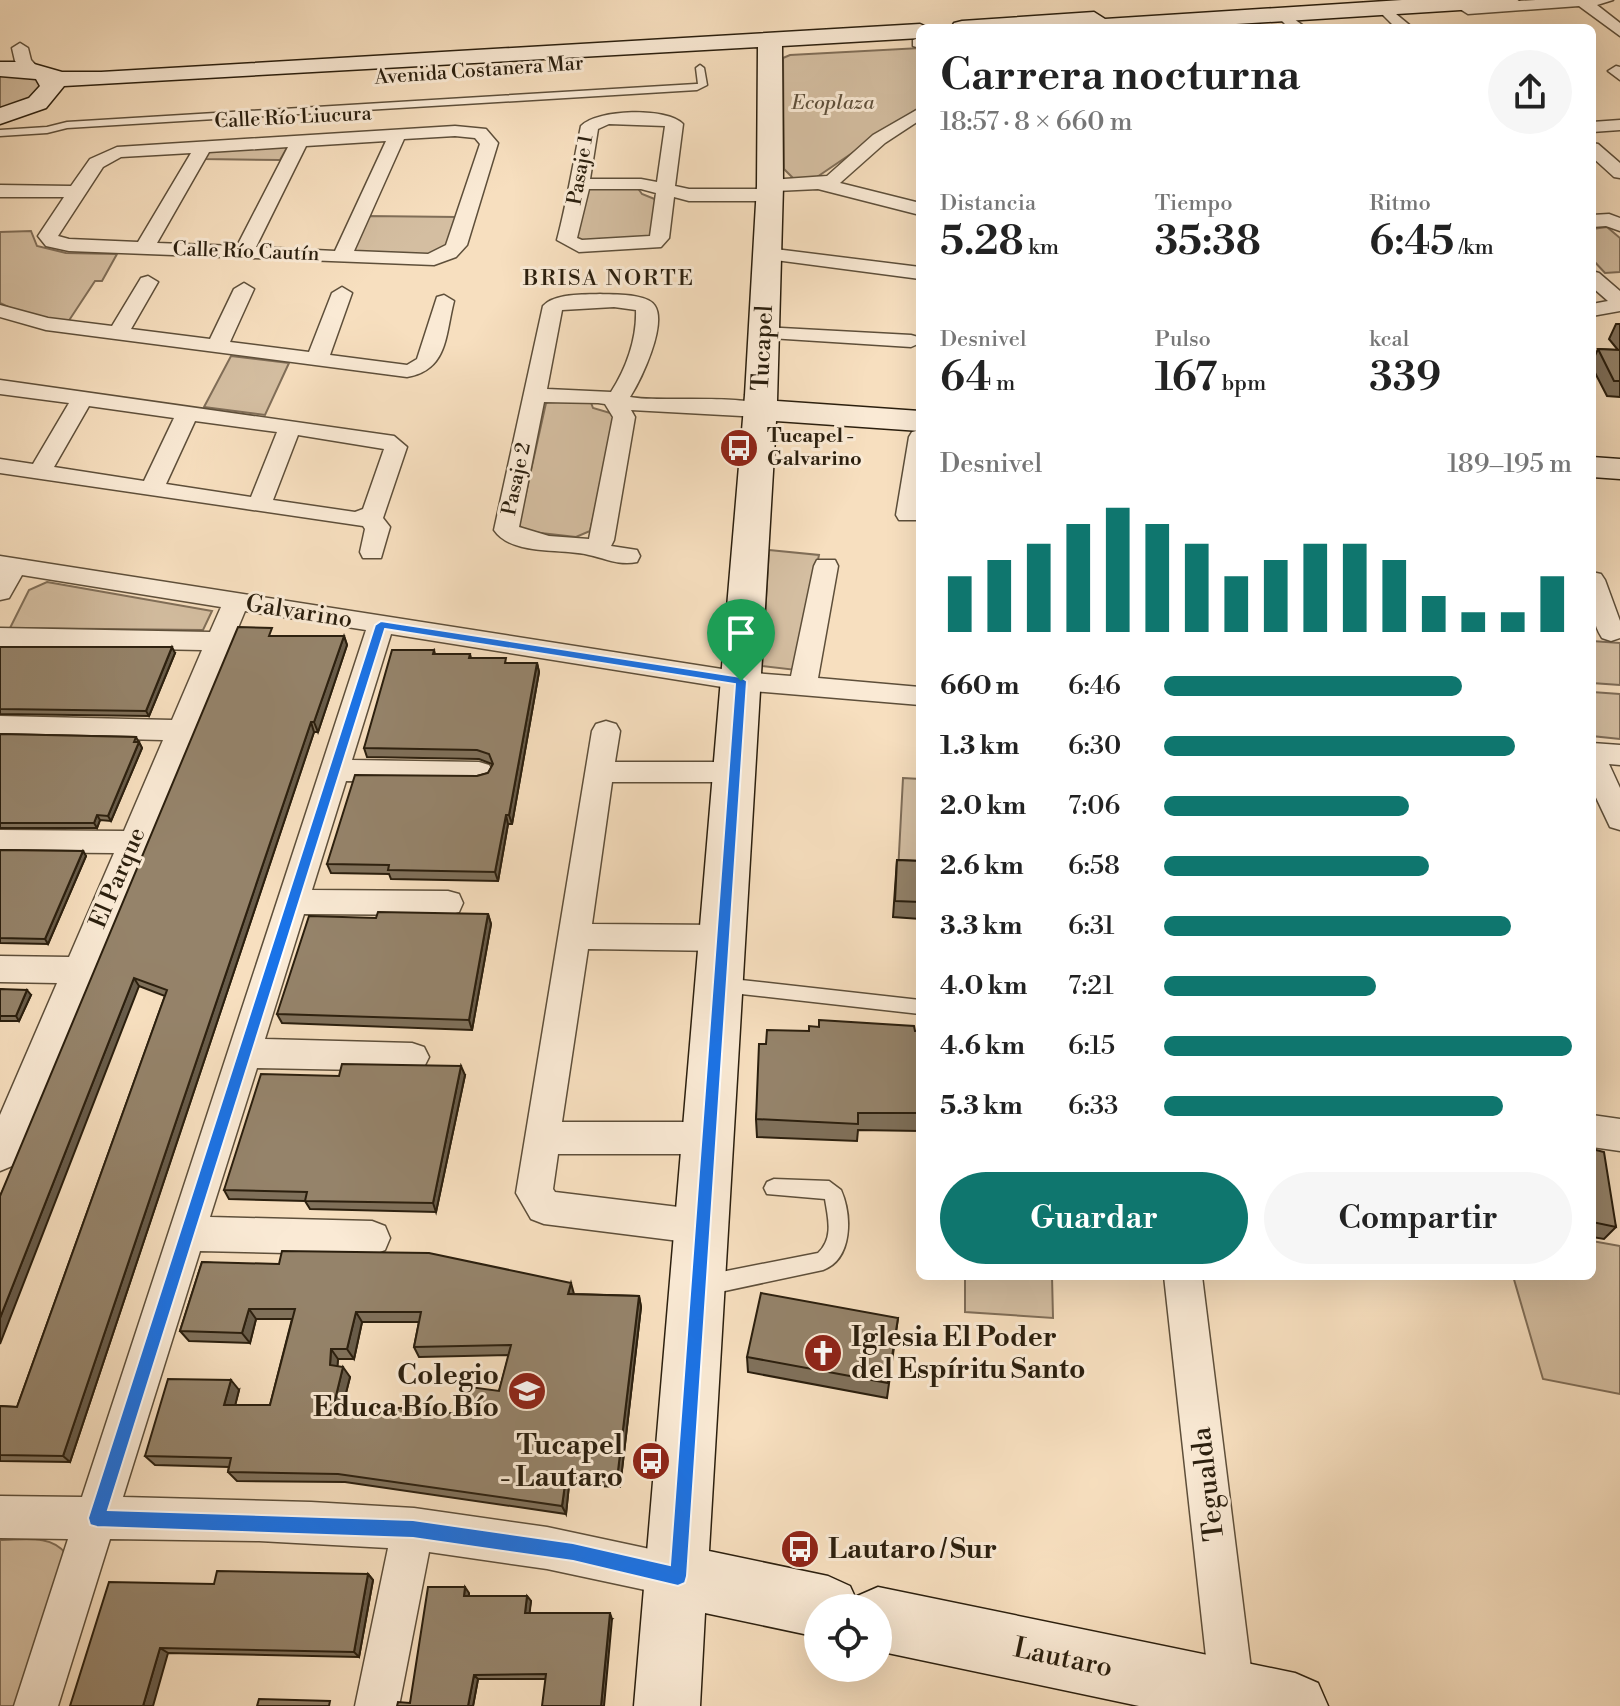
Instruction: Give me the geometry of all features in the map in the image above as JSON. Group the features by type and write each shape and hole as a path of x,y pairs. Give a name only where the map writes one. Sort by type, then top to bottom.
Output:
{"main road":[{"path":"1127,24 1508,0"},
{"path":"1044,24 1395,7"},
{"name":"Avenida Costanera Mar","path":"1,121 39,102 101,94 770,47 916,31"},
{"name":"Avenida Costanera Mar","path":"0,69 101,79 770,47 916,43"},
{"name":"Tucapel","path":"667,1706 760,410 770,191 770,47"},
{"path":"39,102 52,88 40,74"},
{"path":"760,410 916,421"},
{"path":"1596,467 1620,469"},
{"path":"678,1576 804,1603"},
{"name":"Lautaro","path":"892,1623 1143,1690 1232,1693 1295,1706"}],"street":[{"path":"1294,24 1395,7 1486,8 1605,0"},
{"path":"1582,1 1620,31"},
{"path":"1486,8 1505,24"},
{"path":"20,48 23,61 40,74"},
{"path":"581,184 641,184 696,196 820,184 833,180 896,127 916,115"},
{"name":"Pasaje 1","path":"664,119 674,124 659,238 654,243 579,246 569,243 567,237 581,184 581,168 593,122 664,119"},
{"path":"1596,127 1620,125"},
{"path":"896,127 916,134"},
{"name":"Calle Río Liucura","path":"71,198 96,163 110,154 204,145 462,130 480,133 489,143 457,245 446,255"},
{"path":"342,257 398,134"},
{"path":"244,252 300,140"},
{"path":"144,248 204,145"},
{"path":"1596,152 1620,173"},
{"path":"820,184 916,208"},
{"path":"0,191 71,198"},
{"path":"0,203 71,198"},
{"name":"Calle Río Cautín","path":"71,198 48,236 62,245 425,260 446,255"},
{"path":"1596,221 1609,220 1620,225"},
{"path":"767,254 916,273"},
{"path":"1596,281 1620,303"},
{"path":"118,334 148,282"},
{"path":"217,347 244,289"},
{"path":"317,360 342,293"},
{"path":"0,311 46,324 402,371 418,369 427,362 444,301"},
{"name":"Pasaje 2","path":"615,402 625,391 637,363 646,307 632,302 556,304 550,311 536,395 506,530 517,538 596,546 604,553 628,556"},
{"path":"1596,309 1620,303"},
{"path":"763,333 911,341"},
{"path":"0,387 290,427 394,444 396,450 375,510 368,518 352,520 0,466"},
{"path":"536,395 598,396 615,402 760,410"},
{"path":"40,472 82,399"},
{"path":"596,546 602,540 624,417 615,402"},
{"path":"152,489 188,413"},
{"path":"259,506 290,427"},
{"path":"908,515 916,463"},
{"path":"368,518 378,527 372,552"},
{"path":"0,592 7,565"},
{"name":"Galvarino","path":"7,565 741,681 916,696"},
{"path":"803,686 826,566"},
{"path":"1596,593 1608,632"},
{"name":"El Parque","path":"0,1155 7,1123 79,970 236,602"},
{"path":"36,1706 381,625"},
{"path":"0,637 219,641"},
{"path":"0,726 181,730"},
{"path":"606,731 534,1193 544,1207 703,1227"},
{"path":"1596,756 1620,755"},
{"path":"1596,765 1620,819"},
{"path":"334,770 479,772"},
{"path":"599,772 734,772"},
{"path":"0,841 134,842"},
{"path":"293,902 448,903"},
{"path":"573,936 723,938"},
{"path":"0,969 79,970"},
{"path":"244,1053 412,1057"},
{"path":"1596,1132 1620,1135"},
{"path":"541,1138 709,1138"},
{"path":"187,1234 372,1238"},
{"name":"Tegualda","path":"1183,1280 1232,1693"},
{"path":"0,1517 413,1529 558,1550 678,1576"},
{"path":"377,1706 413,1529"}],"lane":[{"path":"1,121 47,130 63,126 697,87 703,85 700,68"},
{"path":"719,985 916,1007"},
{"path":"698,1287 823,1261 835,1252 839,1242 834,1196 829,1190 774,1188"}],"green space":[{"name":"Ecoplaza","path":"916,48 916,110 811,181 794,179 784,169 783,58 790,55"},
{"path":"0,72 31,75 41,81 39,94 0,113"},
{"path":"288,146 280,160 203,159 209,150"},
{"path":"637,187 642,194 657,200 653,238 581,241 574,238 584,192 592,188"},
{"path":"367,216 457,217 446,248 427,255 351,253"},
{"path":"1607,227 1620,238 1620,272 1605,273 1596,263 1596,228"},
{"path":"31,231 37,246 66,253 117,254 102,281 95,281 68,322 25,315 0,303 0,232"},
{"path":"231,356 289,363 265,415 204,407"},
{"path":"554,399 590,400 593,408 617,415 590,531 576,537 523,531 519,524 546,403"},
{"path":"769,550 819,555 796,670 762,666"},
{"path":"47,582 212,611 203,630 10,628 29,590"},
{"path":"1596,641 1620,643 1620,685 1596,683"},
{"path":"1596,692 1620,694 1620,739 1596,736"},
{"path":"903,778 916,779 916,874 898,872"},
{"path":"1596,1242 1620,1246 1620,1394 1543,1379 1514,1280 1596,1280"},
{"path":"965,1280 1052,1280 1053,1318 965,1312"},
{"path":"0,1540 45,1541 53,1543 66,1554 20,1706 0,1706"}],"building":[{"path":"1598,349 1620,350 1620,381 1614,381"},
{"path":"238,627 272,628 269,636 344,636 314,722 311,722 63,1456 0,1455 0,1406 17,1407 167,990 134,978 0,1318 0,1196"},
{"path":"0,647 172,647 146,711 0,709"},
{"path":"392,650 434,650 433,654 470,654 469,658 506,658 505,663 537,663 509,815 506,815 495,872 388,870 389,865 327,864 355,775 477,776 488,773 493,764 489,754 477,750 364,748"},
{"path":"0,734 136,737 134,742 139,742 108,816 97,815 94,823 0,823"},
{"path":"0,850 83,851 45,939 0,938"},
{"path":"897,860 916,861 916,902 895,901"},
{"path":"378,912 488,914 469,1020 277,1014 309,916 376,918"},
{"path":"0,989 27,990 16,1016 0,1016"},
{"path":"819,1020 914,1026 916,1113 858,1113 858,1124 756,1119 759,1044 766,1044 767,1030 809,1031 809,1026 819,1027"},
{"path":"342,1064 461,1066 433,1203 305,1201 307,1192 224,1190 261,1074 339,1076"},
{"path":"1596,1150 1604,1152 1616,1227 1596,1223"},
{"path":"282,1251 429,1253 571,1283 568,1294 639,1296 617,1479 566,1477 562,1506 338,1474 228,1472 231,1458 145,1456 168,1379 231,1380 224,1405 270,1405 295,1309 249,1309 242,1333 180,1331 202,1262 279,1264","holes":["356,1312 421,1312 414,1347 511,1345 499,1391 470,1387 460,1415 404,1404 403,1408 333,1408 343,1367 330,1365 331,1349 347,1349"]},
{"name":"Iglesia El Poder del Espíritu Santo","path":"761,1293 898,1318 888,1383 747,1357"},
{"path":"217,1571 368,1574 354,1652 160,1648 143,1706 70,1706 109,1582 214,1584"},
{"path":"428,1587 465,1587 464,1596 527,1596 525,1613 610,1613 601,1706 542,1706 546,1674 474,1675 468,1706 397,1706 398,1702 410,1703"},
{"path":"259,1699 330,1701 329,1706 257,1706"}],"place":[{"name":"Tucapel - Galvarino","path":"739,448"},
{"name":"Iglesia El Poder del Espíritu Santo","path":"823,1353"},
{"name":"Colegio Educa Bío Bío","path":"527,1391"},
{"name":"Tucapel - Lautaro","path":"651,1461"},
{"name":"Lautaro / Sur","path":"800,1549"}],"district":[{"name":"BRISA NORTE","path":"609,278"}],"route":[{"path":"381,625 741,681 678,1576 529,1544 413,1529 97,1518 381,625"}]}
